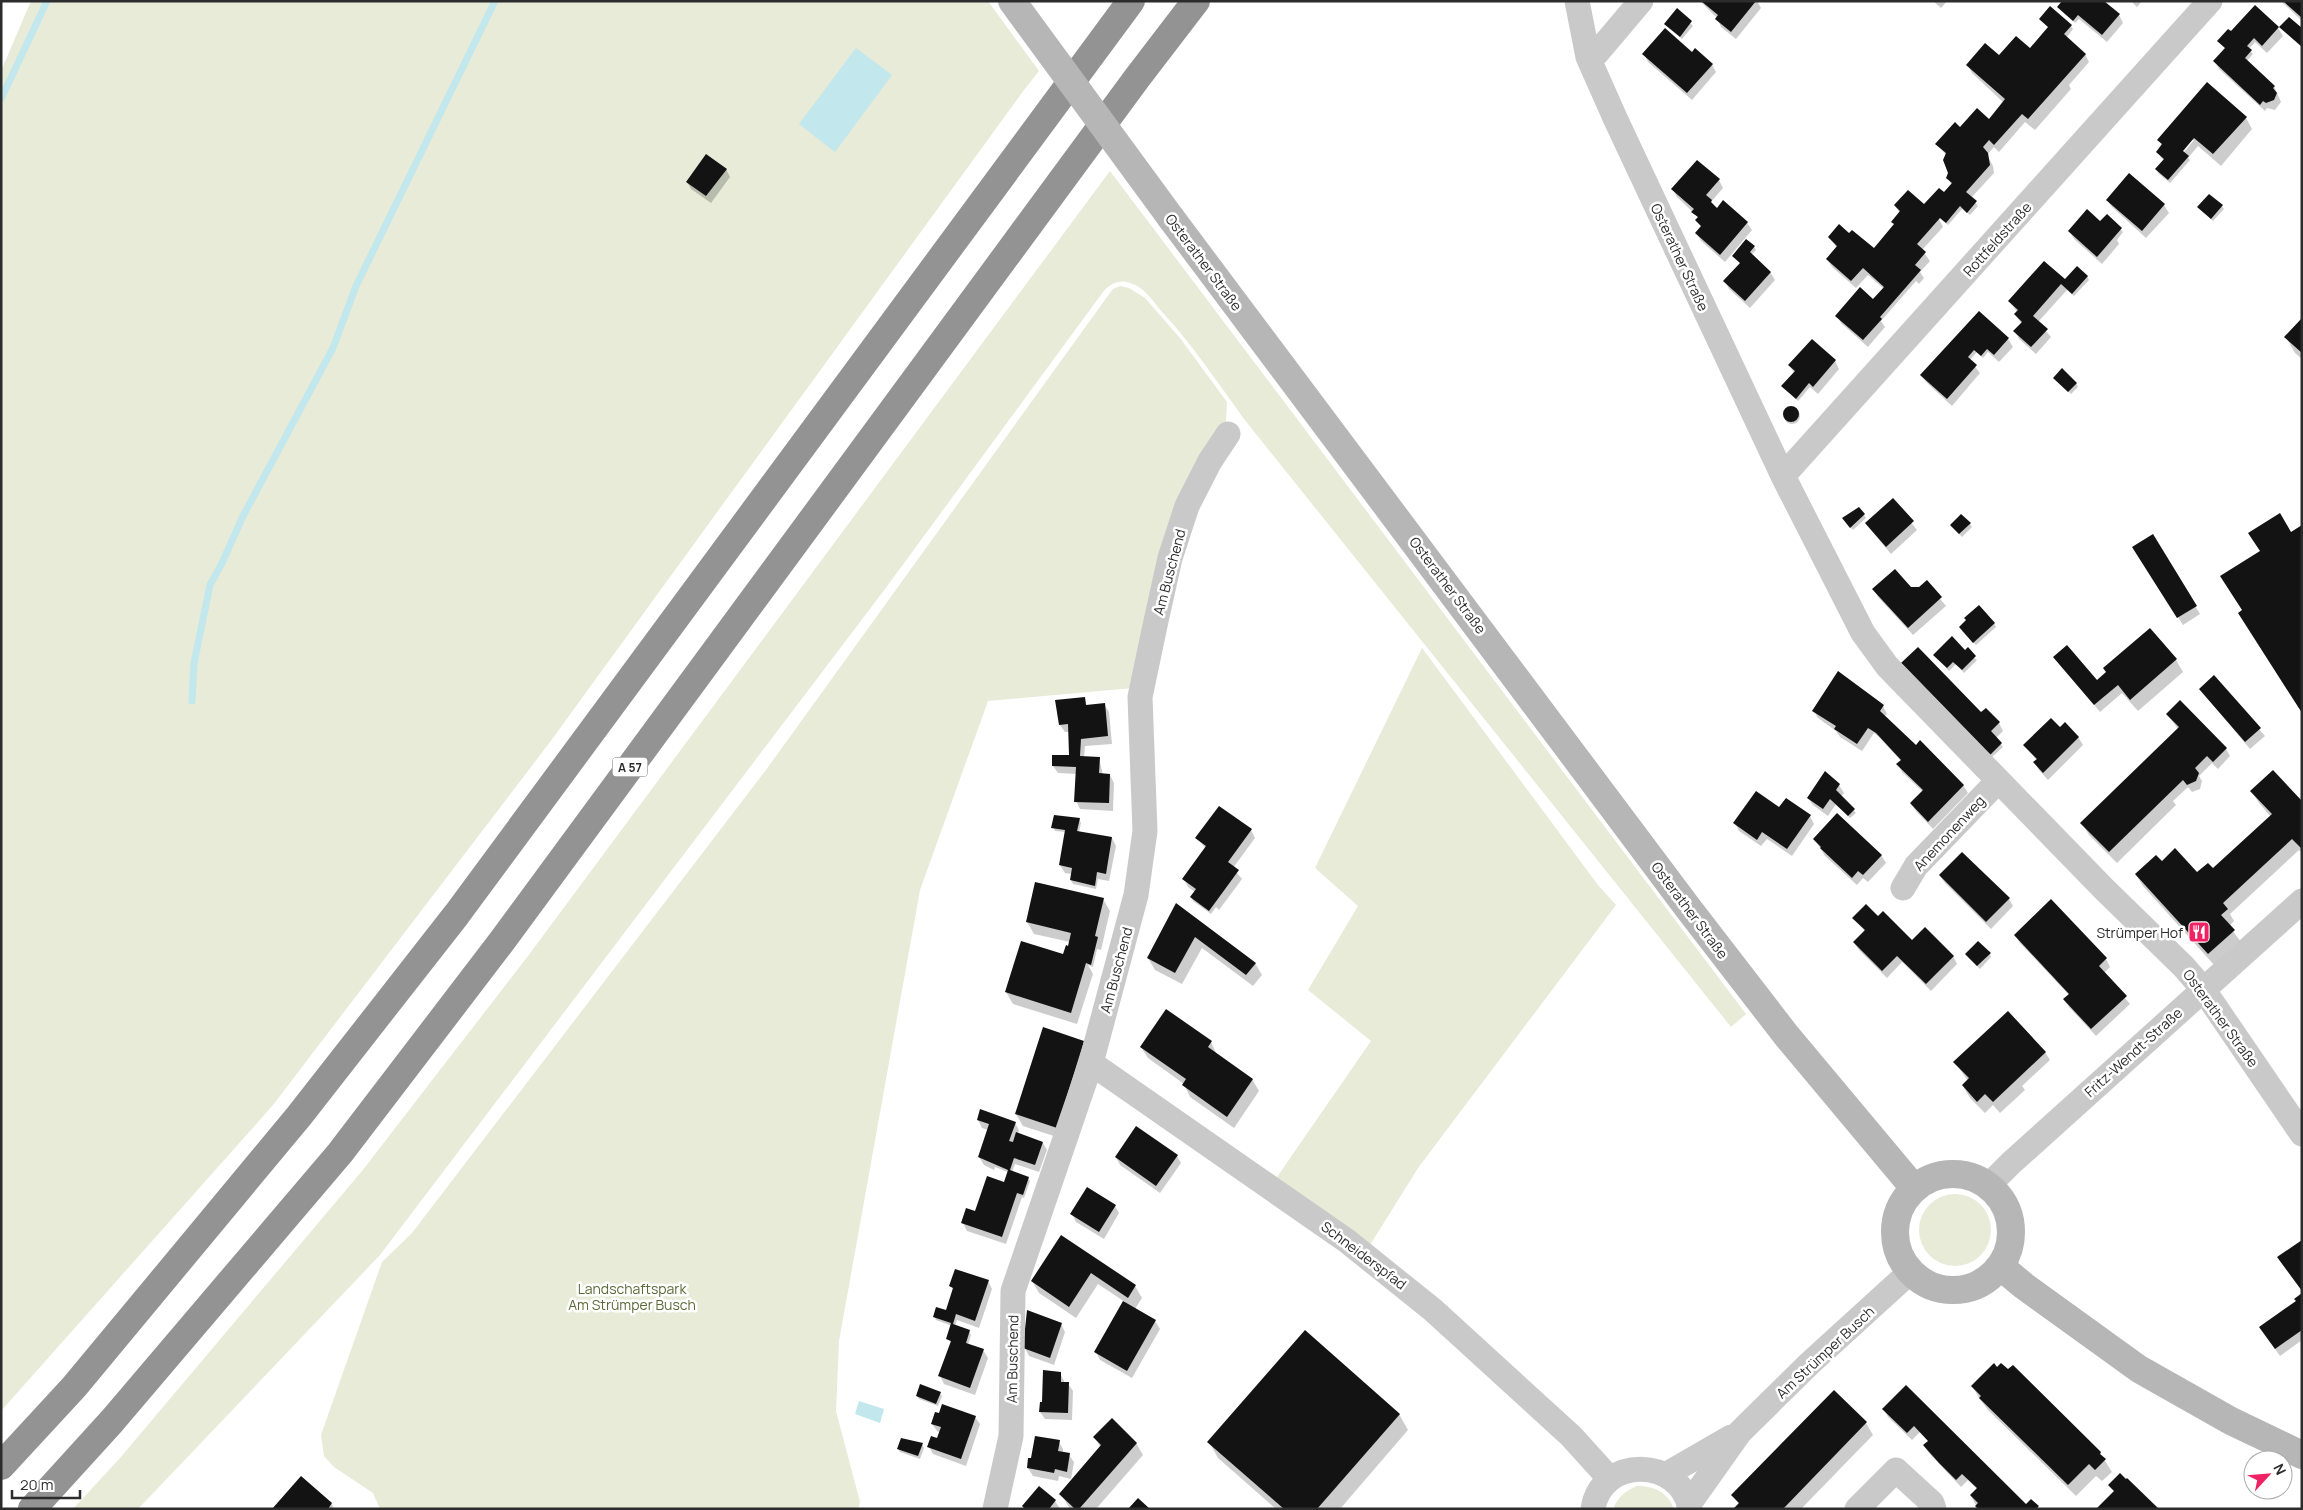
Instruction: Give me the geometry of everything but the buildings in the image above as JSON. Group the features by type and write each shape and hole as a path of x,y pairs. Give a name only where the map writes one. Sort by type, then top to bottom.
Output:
{"highway":[{"path":"1,1466 74,1386 293,1124 457,914 1131,1"},
{"name":"A 57","path":"32,1509 112,1421 346,1145 502,942 1131,86 1196,1"}],"main road":[{"name":"Osterather Straße","path":"1012,1 1171,218 1688,908 1786,1034 1892,1164 1914,1188"},
{"path":"1951,1173 1971,1176 1989,1185 2001,1199 2009,1215 2012,1232 2009,1250 2000,1266 1986,1280 1967,1288 1950,1290 1928,1285 1910,1272 1900,1257 1897,1248 1895,1220 1902,1202 1914,1188 1931,1177 1951,1173"},
{"path":"2000,1266 2024,1286 2139,1369 2231,1421 2302,1455"}],"street":[{"name":"Osterather Straße","path":"1577,1 1588,57 1615,118 1783,476 1863,633 1887,666 1998,781 2184,967 2203,989 2302,1134"},
{"path":"1588,57 1597,53 1641,1"},
{"name":"Rottfeldstraße","path":"1783,476 2210,1"},
{"name":"Am Buschend","path":"995,1509 1011,1436 1013,1291 1091,1063 1113,984 1139,877 1145,831 1140,697 1156,621 1170,558 1187,506 1210,461 1228,434"},
{"name":"Anemonenweg","path":"1903,888 1916,866 1998,781"},
{"name":"Fritz-Wendt-Straße","path":"1989,1185 2302,900"},
{"name":"Schneiderspfad","path":"1091,1063 1347,1241 1434,1310 1572,1436 1610,1479"},
{"name":"Am Strümper Busch","path":"1690,1506 1740,1432 1809,1364 1910,1272"},
{"name":"Am Strümper Busch","path":"1667,1474 1740,1432"},
{"path":"1593,1509 1601,1490 1610,1479 1624,1471 1638,1468 1653,1469 1667,1474 1684,1492 1690,1506"},
{"path":"1858,1509 1896,1470 1932,1503 1934,1509"}],"green space":[{"path":"31,1 988,1 1039,71 550,742 273,1105 1,1411 1,71"},
{"path":"1110,171 1746,1014 1731,1027 1244,419 1186,339 1140,288 1126,282 1115,283 1103,292 885,589 380,1255 138,1509 73,1509 120,1458 362,1171 528,956"},
{"name":"Landschaftspark Am Strümper Busch","path":"1120,286 1129,288 1145,298 1180,338 1227,402 1226,423 1133,688 988,701 920,890 839,1341 836,1411 860,1502 858,1509 380,1509 373,1493 334,1467 324,1456 321,1435 382,1262 412,1233 766,770 1107,297 1113,289"},
{"path":"1422,648 1598,885 1616,905 1418,1168 1370,1245 1277,1177 1371,1041 1308,990 1358,906 1315,868"},
{"path":"1955,1194 1975,1200 1985,1210 1991,1230 1985,1250 1975,1260 1955,1266 1935,1260 1925,1250 1919,1230 1925,1210 1935,1200"},
{"path":"1637,1486 1649,1487 1660,1491 1668,1498 1674,1509 1613,1509 1622,1495"}],"water":[{"path":"856,48 892,75 835,152 799,124"},
{"path":"859,1401 884,1409 880,1423 855,1414"}],"waterway":[{"path":"1,99 47,1"},
{"path":"192,701 194,663 210,585 243,516 333,348 356,286 495,1"}],"place":[{"name":"Strümper Hof","path":"2199,932"}]}
